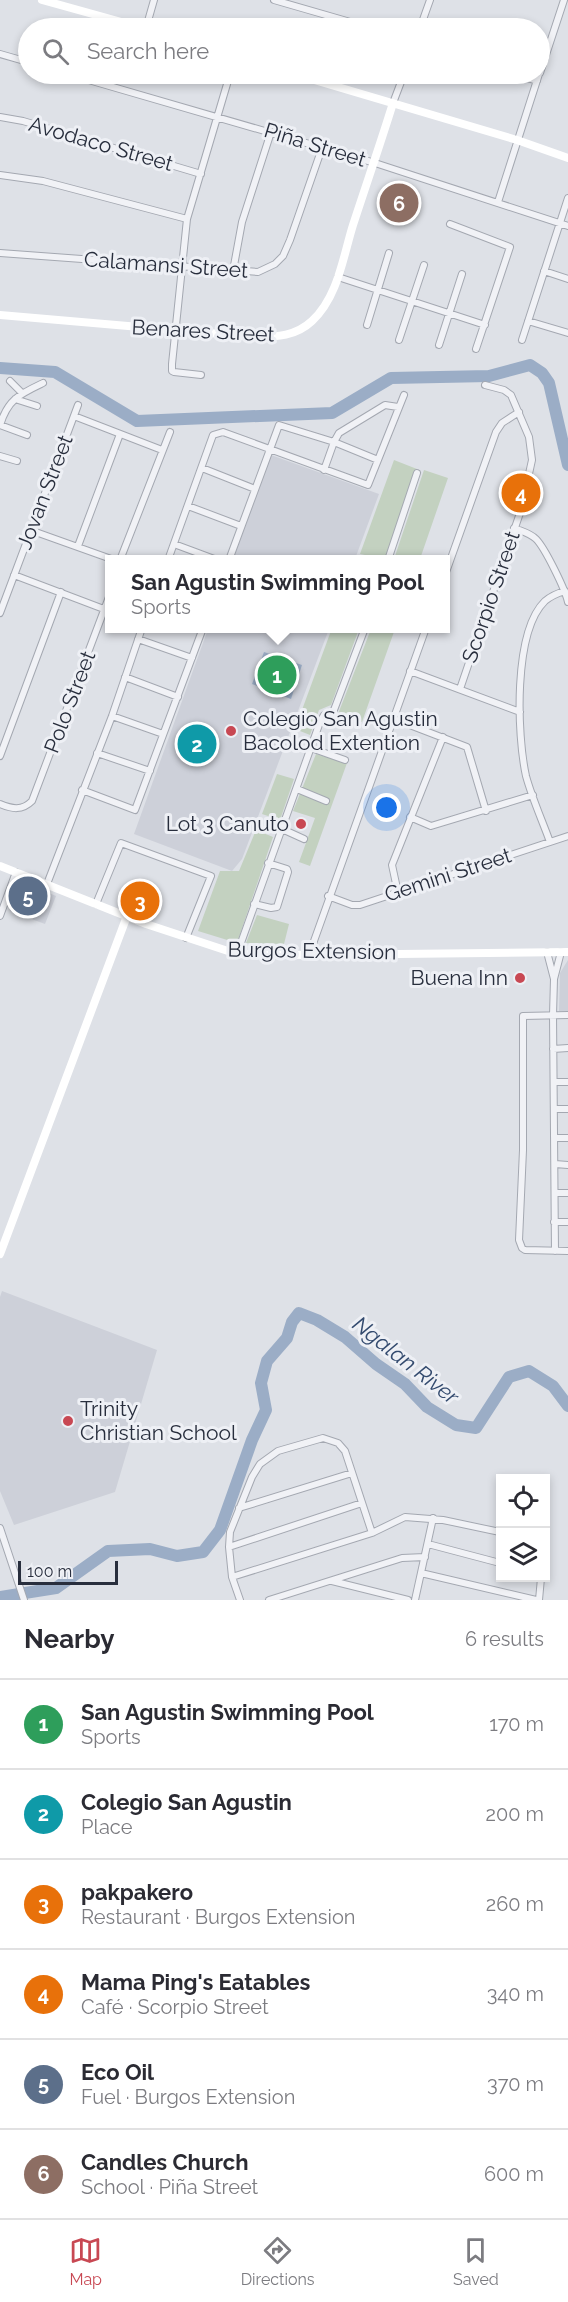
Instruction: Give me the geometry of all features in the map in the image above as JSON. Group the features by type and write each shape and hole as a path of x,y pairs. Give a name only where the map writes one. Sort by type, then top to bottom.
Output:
{"street":[{"path":"42,0 108,18"},
{"path":"148,18 154,0"},
{"path":"274,0 336,18"},
{"path":"424,18 430,0"},
{"path":"550,41 564,0"},
{"path":"0,54 18,59"},
{"name":"Piña Street","path":"104,84 375,163 568,226"},
{"path":"201,375 172,371 175,331 188,219 227,84"},
{"path":"327,84 568,158"},
{"path":"393,104 400,84"},
{"path":"498,202 536,84"},
{"name":"Benares Street","path":"0,315 256,337 288,335 311,322 323,308 338,277 393,104"},
{"name":"Avodaco Street","path":"0,117 23,121 201,174"},
{"path":"233,271 242,222 271,132"},
{"name":"Calamansi Street","path":"0,253 258,272 275,264 283,256 322,148"},
{"path":"0,175 43,181 188,219"},
{"path":"522,340 568,198"},
{"path":"450,224 510,247 476,349"},
{"path":"367,325 389,253"},
{"path":"399,340 424,265"},
{"path":"544,271 568,279"},
{"path":"440,345 462,274"},
{"path":"338,277 485,325"},
{"path":"528,321 568,333"},
{"path":"10,381 22,393"},
{"path":"27,435 0,425 1,416 22,393 44,382"},
{"name":"Scorpio Street","path":"460,689 514,528 531,471 532,460 529,437 508,392 485,385"},
{"path":"170,555 213,435 223,432 368,485 404,395"},
{"path":"15,399 37,406"},
{"name":"Jovan Street","path":"0,613 78,405"},
{"path":"324,470 334,442 347,427 385,405 398,407"},
{"path":"450,561 496,432 502,423 519,412"},
{"path":"74,416 162,450"},
{"path":"231,555 279,425 334,442 378,460"},
{"path":"122,555 170,432"},
{"path":"78,546 120,434"},
{"path":"0,456 17,462"},
{"path":"202,468 255,489"},
{"path":"390,555 417,473"},
{"path":"188,506 241,526"},
{"path":"514,528 536,538 566,591 568,602"},
{"path":"30,530 105,556"},
{"path":"174,544 204,555"},
{"path":"14,576 105,609"},
{"path":"550,842 526,777 520,712 523,650 531,625 543,603 552,596 566,591"},
{"path":"0,756 61,592"},
{"name":"Polo Street","path":"0,804 14,809 28,806 32,801 105,615"},
{"path":"47,884 112,716 140,633"},
{"path":"82,790 135,810 201,633"},
{"path":"237,954 268,863 323,717 334,711 363,633"},
{"path":"309,955 424,633"},
{"path":"138,639 192,658"},
{"path":"410,671 520,712"},
{"path":"126,677 178,697"},
{"path":"112,716 163,734"},
{"path":"394,719 467,747 486,811"},
{"path":"398,893 392,865 443,737"},
{"path":"311,748 345,760"},
{"path":"97,753 150,771"},
{"path":"297,789 326,801"},
{"path":"410,817 431,826 533,795"},
{"path":"282,829 304,839"},
{"name":"Gemini Street","path":"328,897 352,905 360,905 568,836"},
{"path":"96,904 122,843 196,870 211,876 186,938"},
{"path":"254,904 277,907 288,872 287,869 268,863"},
{"name":"Burgos Extension","path":"0,866 186,938 237,954 565,952"},
{"path":"0,916 16,872"},
{"path":"0,1254 127,916"},
{"path":"547,952 554,979 555,1251"},
{"path":"554,979 565,952"},
{"path":"568,1015 523,1016 523,1150 519,1240 525,1250 568,1251"},
{"path":"553,1048 568,1048"},
{"path":"554,1082 568,1082"},
{"path":"554,1109 568,1109"},
{"path":"554,1138 568,1138"},
{"path":"555,1164 568,1165"},
{"path":"555,1193 568,1193"},
{"path":"554,1222 568,1222"},
{"path":"240,1600 232,1577 230,1532 252,1478 267,1457 278,1451 323,1438 338,1443 345,1450 372,1533"},
{"path":"239,1508 352,1473"},
{"path":"229,1547 362,1503"},
{"path":"232,1577 372,1533 405,1517 433,1518 496,1531"},
{"path":"415,1600 433,1518"},
{"path":"0,1528 2,1541 24,1600"},
{"path":"428,1544 496,1562"},
{"path":"270,1600 402,1558 425,1557"},
{"path":"421,1573 537,1600 540,1582"},
{"path":"331,1581 408,1600"}],"shaded area":[{"path":"271,455 379,494 356,555 235,555"},
{"name":"Colegio San Agustin Bacolod Extention","path":"207,633 327,633 242,859 232,871 134,834"},
{"path":"22,882 56,896 45,924 10,911"},
{"path":"568,960 568,1011 559,1011 560,973"},
{"name":"Trinity Christian School","path":"2,1291 157,1350 115,1492 14,1525 0,1491 0,1297"}],"green space":[{"path":"394,460 417,469 386,555 360,554"},
{"path":"424,470 448,478 421,555 395,555"},
{"path":"330,633 358,633 331,705 319,710 310,735 295,729"},
{"path":"369,633 394,633 362,722 338,714"},
{"path":"316,754 347,763 310,866 299,862 315,818 293,811"},
{"path":"277,774 294,779 280,820 262,814"},
{"path":"256,830 273,837 237,943 198,931 220,871 239,871"},
{"path":"257,915 289,924 284,944 246,943"}],"water":[{"path":"264,652 302,665 291,699 252,684"}],"waterway":[{"path":"0,368 55,372 137,421 332,413 391,378 489,376 530,365 542,373 549,383 568,465"},
{"name":"Ngalan River","path":"0,1597 56,1588 108,1551 150,1549 177,1556 203,1552 220,1530 252,1440 266,1410 261,1383 267,1361 287,1338 292,1322 299,1313 317,1320 345,1337 376,1364 405,1384 427,1407 456,1425 476,1428 509,1377 529,1371 553,1386 568,1406"}],"place":[{"name":"Candles Church","path":"399,203"},
{"name":"Mama Ping's Eatables","path":"521,493"},
{"name":"San Agustin Swimming Pool","path":"277,675"},
{"name":"Colegio San Agustin Bacolod Extention","path":"231,731"},
{"name":"Colegio San Agustin","path":"197,744"},
{"name":"Lot 3 Canuto","path":"301,824"},
{"name":"Eco Oil","path":"28,896"},
{"name":"pakpakero","path":"140,901"},
{"name":"Buena Inn","path":"520,978"},
{"name":"Trinity Christian School","path":"68,1421"}]}
